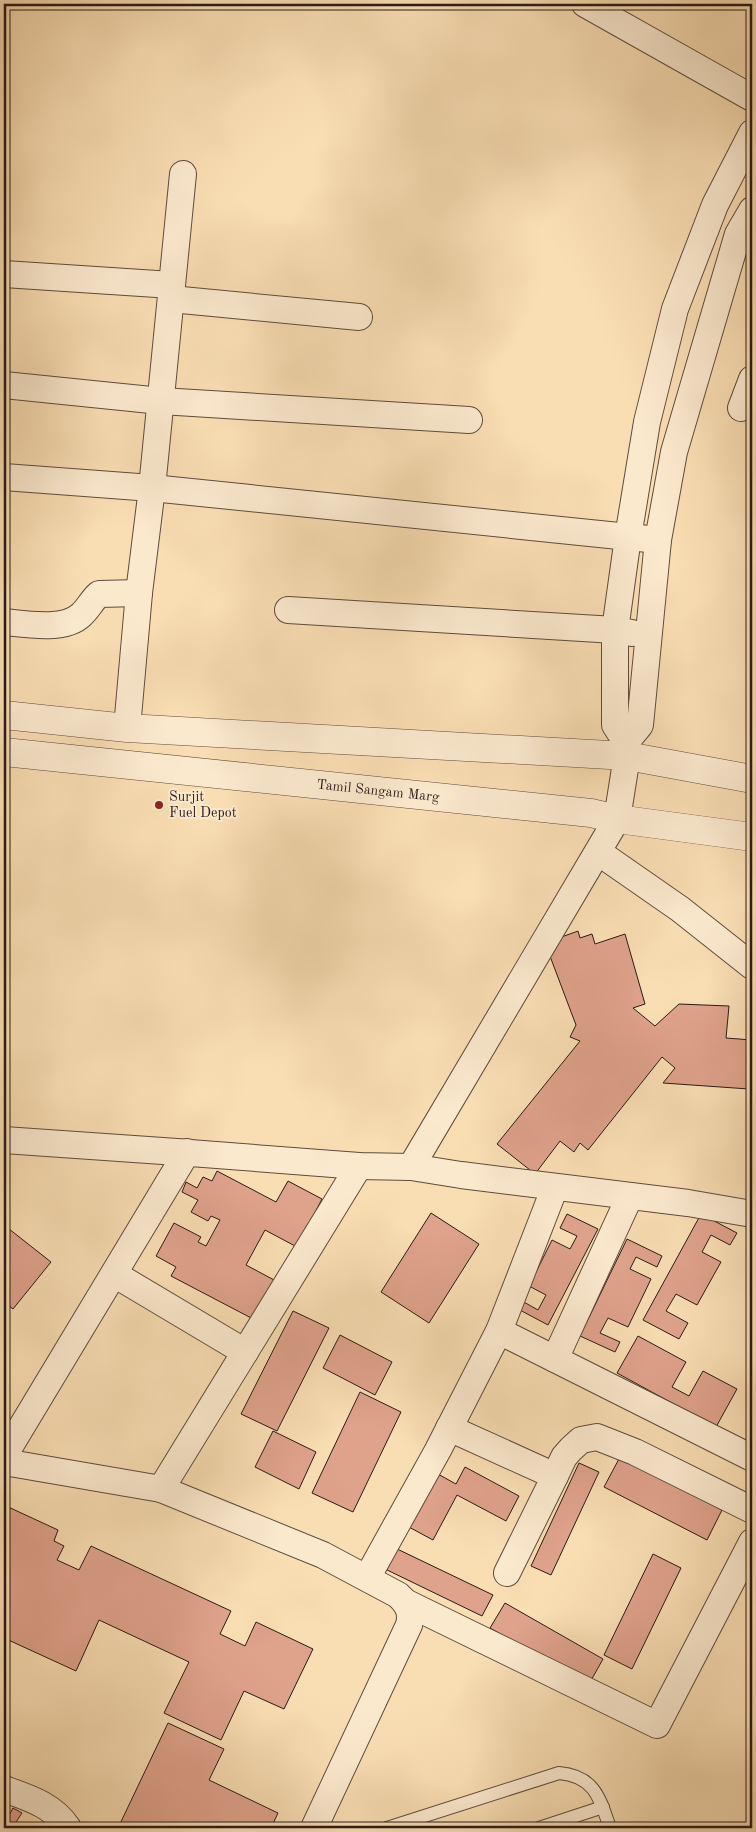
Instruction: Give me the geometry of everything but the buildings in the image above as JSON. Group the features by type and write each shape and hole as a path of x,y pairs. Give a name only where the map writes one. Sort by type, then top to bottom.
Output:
{"street":[{"path":"585,4 752,98"},
{"path":"626,749 616,725 616,630 628,537 647,422 676,309 715,205 752,133"},
{"path":"127,728 139,593 152,488 183,174"},
{"path":"411,1167 617,819 626,749 640,725 658,540 674,452 738,234 752,210"},
{"path":"4,274 172,292 359,317"},
{"path":"741,408 752,380"},
{"path":"4,385 161,401 469,420"},
{"path":"4,477 152,488 658,540"},
{"path":"4,622 57,625 78,618 99,594 139,593"},
{"path":"288,610 616,630 648,637"},
{"path":"4,715 127,728 626,749 752,779"},
{"name":"Tamil Sangam Marg","path":"4,752 591,813 617,819 752,837"},
{"path":"598,852 680,909 752,966"},
{"path":"4,1140 359,1166 411,1167 688,1203 752,1214"},
{"path":"4,1456 187,1152"},
{"path":"161,1488 359,1166"},
{"path":"367,1578 449,1428 499,1331 555,1187"},
{"path":"554,1359 630,1196"},
{"path":"114,1274 245,1352"},
{"path":"499,1331 752,1458"},
{"path":"449,1428 555,1476"},
{"path":"507,1574 564,1457 581,1440 597,1437 635,1452 752,1510"},
{"path":"4,1462 161,1488 322,1555 398,1594 405,1602 411,1616 409,1625 314,1828"},
{"path":"405,1602 657,1725 752,1542"},
{"path":"4,1789 45,1804 57,1814 68,1828"}],"lane":[{"path":"387,1828 559,1773 572,1774 596,1790 610,1828"},
{"path":"539,1828 603,1807"}],"place":[{"name":"Surjit Fuel Depot","path":"159,805"}]}
